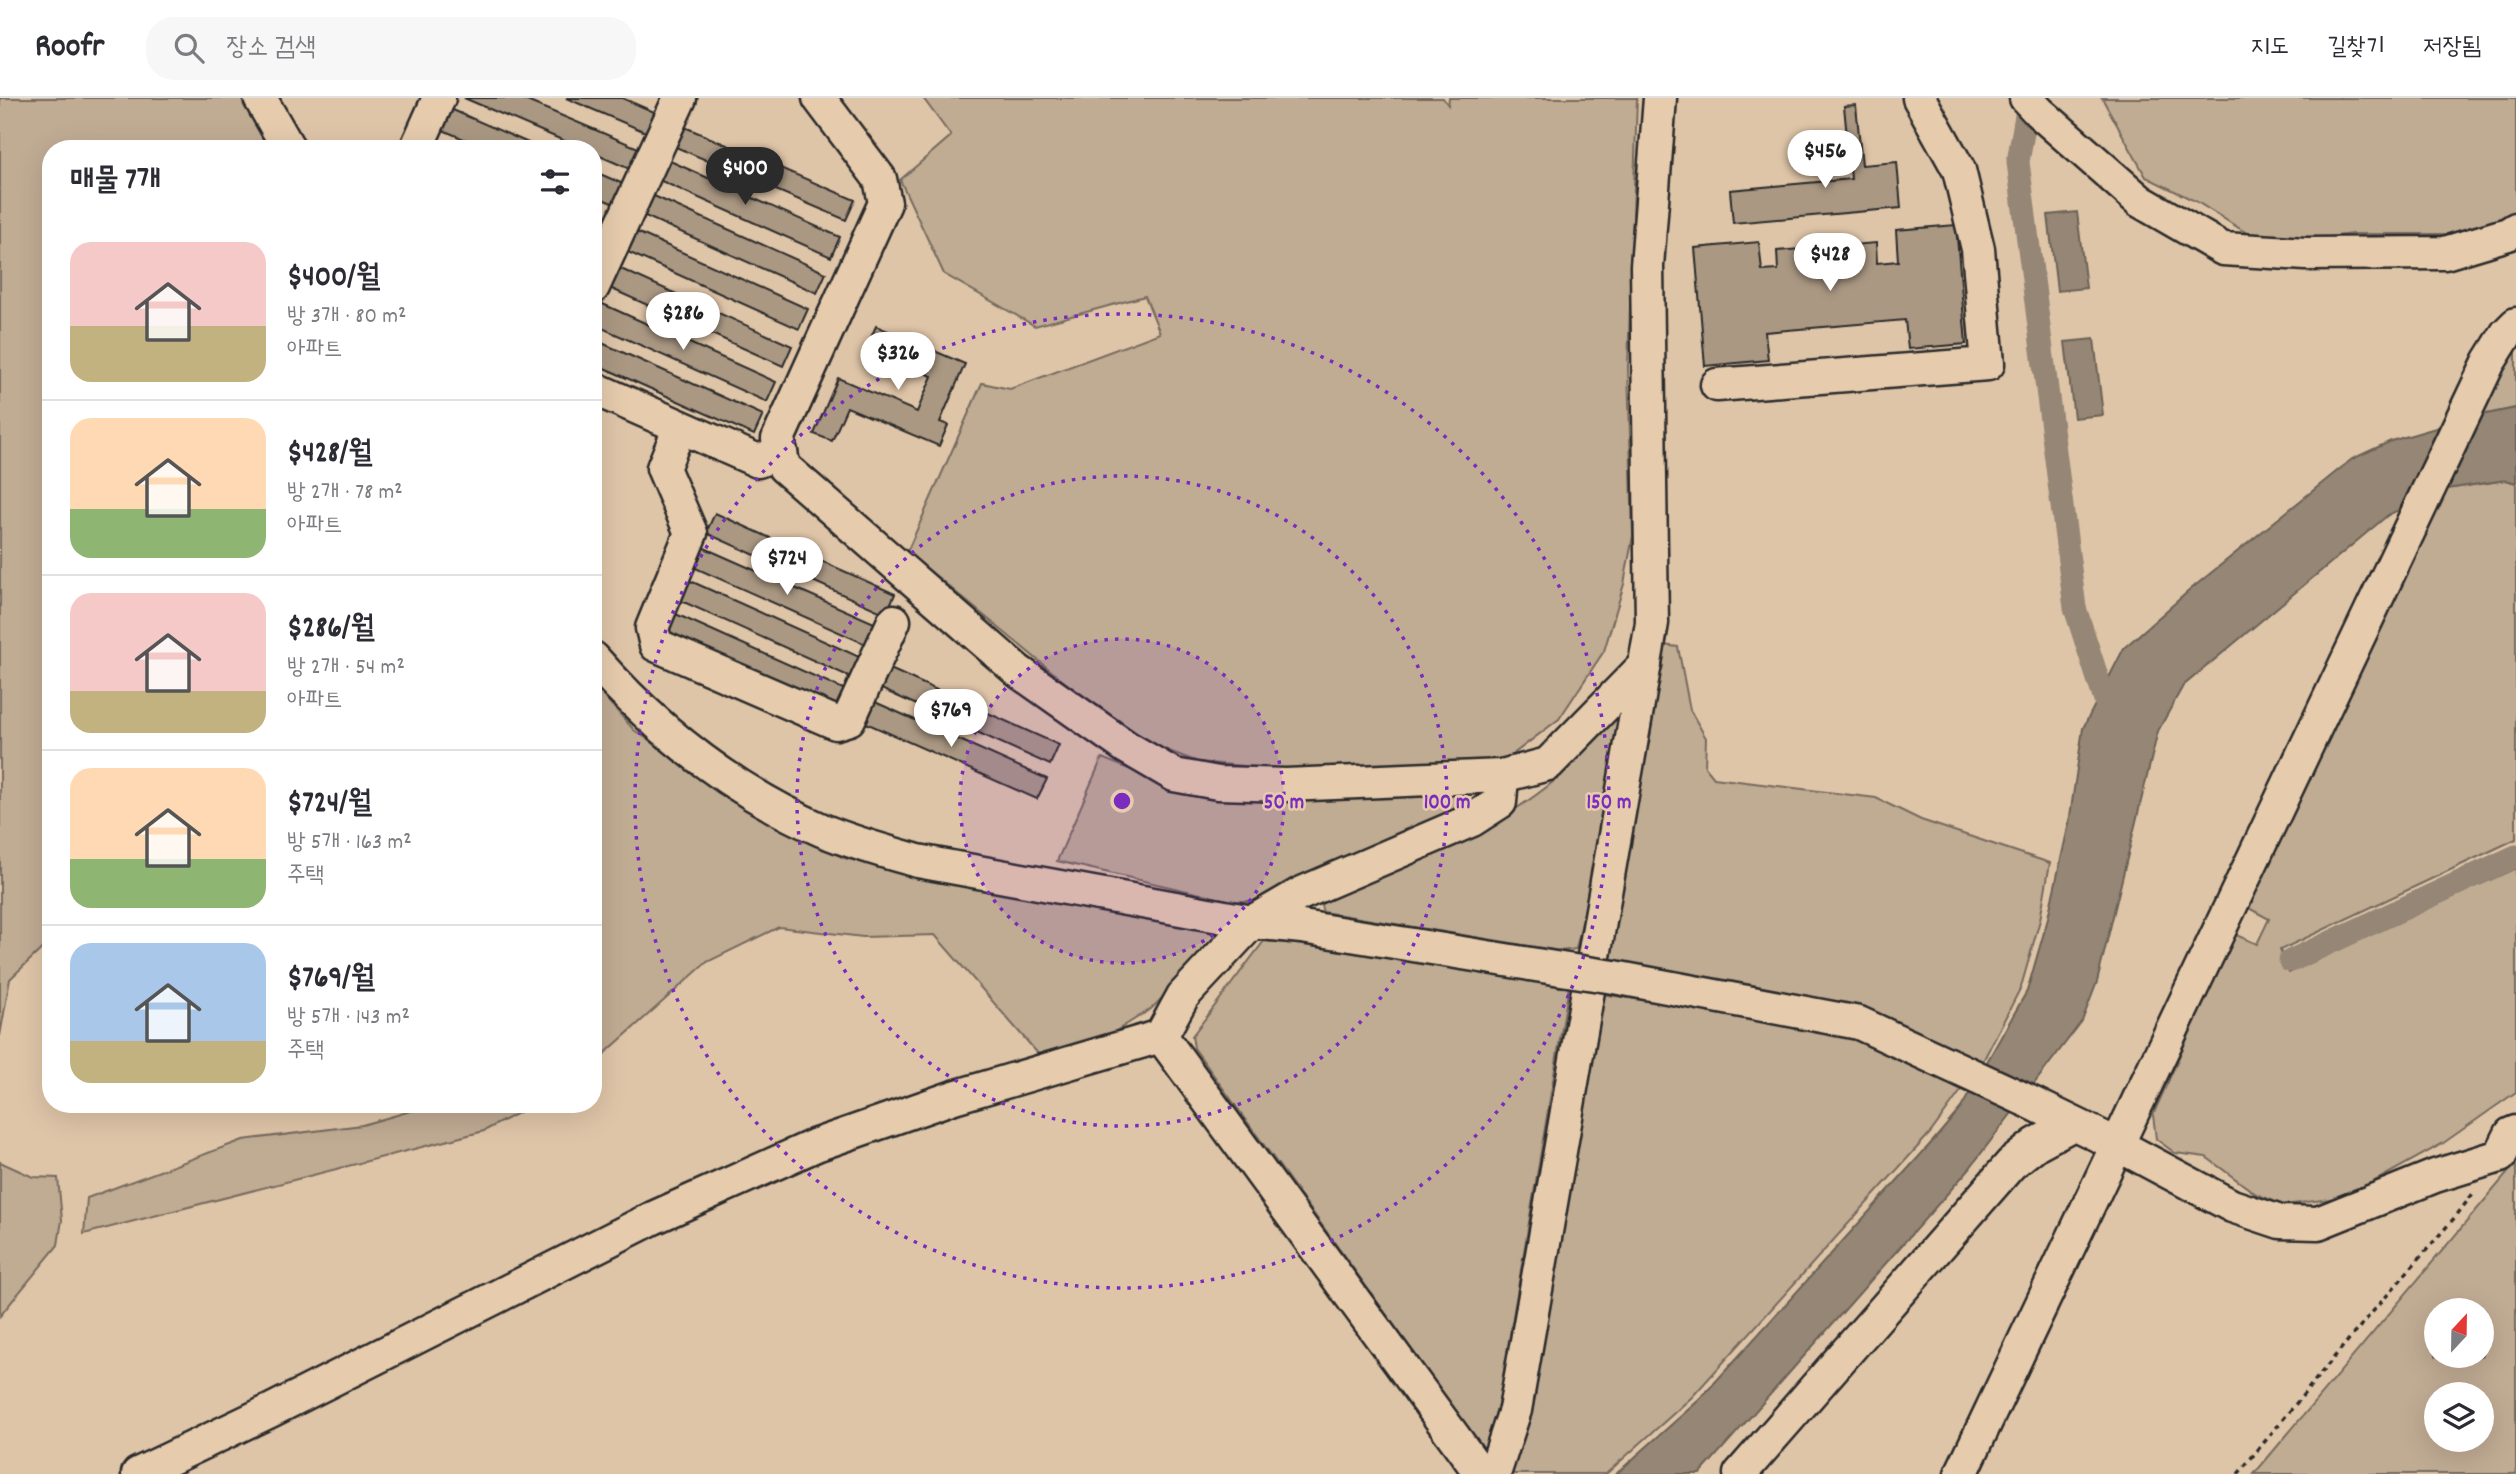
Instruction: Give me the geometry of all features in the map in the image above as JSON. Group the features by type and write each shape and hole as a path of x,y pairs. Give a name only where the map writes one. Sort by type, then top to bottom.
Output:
{"street":[{"path":"260,98 284,140"},
{"path":"420,140 439,98"},
{"path":"602,267 680,98"},
{"path":"818,98 880,179 885,203 778,439 784,467 1018,671 1126,747 1174,775 1218,783 1286,785 1502,776 1548,764 1645,665"},
{"path":"1494,1474 1516,1410 1652,623 1647,266 1660,98"},
{"path":"1717,385 1988,363 1978,249 1959,170 1919,98"},
{"path":"2033,105 2140,201 2223,249 2306,254 2445,253 2508,234 2516,229"},
{"path":"1961,1474 2489,362 2507,333 2516,324"},
{"path":"602,392 758,461 781,452"},
{"path":"680,427 663,468 691,533 652,628 656,645 836,723 849,719 894,621"},
{"path":"602,668 661,728 715,769 759,797 821,829 865,846 918,861 1252,922 1302,927 1614,977 1859,1023 1973,1074 2116,1144 2232,1206 2280,1222 2318,1223 2435,1176 2511,1137"},
{"path":"138,1474 272,1410 653,1218 816,1145 954,1097 1161,1036 1183,996 1252,922 1300,894 1472,820 1500,802 1502,776"},
{"path":"1161,1036 1481,1474"},
{"path":"1740,1474 2011,1164 2036,1144 2073,1124"}],"path":[{"path":"2238,1474 2350,1338 2456,1216 2511,1137"}],"shaded area":[{"path":"0,98 244,98 268,140 42,140 42,949 10,979 0,1036"},
{"path":"923,98 1443,98 1448,105 1449,98 1637,98 1628,367 1633,536 1624,584 1604,651 1559,719 1508,758 1473,765 1366,770 1278,769 1198,762 1156,746 1108,718 907,552 982,383 1010,389 1160,333 1145,296 1035,326 944,274 900,180 951,136"},
{"path":"2102,98 2516,98 2516,215 2501,223 2454,234 2352,234 2289,242 2250,235 2197,202 2146,177"},
{"path":"2077,212 2086,288 2057,291 2048,215"},
{"path":"2094,339 2103,415 2074,418 2065,342"},
{"path":"2516,340 2516,408 2477,416"},
{"path":"2516,408 2516,483 2506,480 2440,490 2388,515 2183,686 2158,731 2097,982 2082,1021 1969,1169 1700,1474 1616,1474 1699,1400 1961,1108 2027,991 2047,922 2069,823 2083,728 2124,648 2191,589 2352,459 2391,441 2477,416"},
{"path":"2506,480 2516,483 2516,839 2280,950 2289,973 2516,868 2516,1092 2442,1144 2346,1197 2284,1205 2256,1194 2206,1157 2175,1153 2156,1139 2153,1115 2234,934 2257,944 2269,919 2245,906 2440,490"},
{"path":"1656,644 1678,647 1690,710 1706,738 1705,767 1714,778 1876,798 1921,820 2050,863 2040,920 2021,987 1983,1061 1849,1008 1603,960"},
{"path":"602,694 634,730 770,822 844,858 1059,904 1230,931 1151,1009 1111,1034 1040,1056 935,935 863,937 779,927 707,962 602,1056"},
{"path":"1613,718 1618,721 1621,747 1576,949 1560,951 1323,912 1320,903 1472,834 1529,800 1562,774"},
{"path":"1102,758 1173,787 1468,792 1468,799 1463,806 1258,901 1231,901 1057,861"},
{"path":"1264,941 1306,945 1569,986 1499,1400 1485,1451 1194,1048 1192,1036"},
{"path":"1601,994 1786,1021 1848,1034 1963,1088 1931,1132 1692,1397 1606,1474 1505,1474"},
{"path":"404,1113 517,1113 484,1131 84,1234 87,1198 243,1140 362,1125"},
{"path":"0,1162 33,1177 58,1178 62,1220 58,1245 0,1316"},
{"path":"2516,1163 2516,1474 2254,1474"}],"building":[{"path":"464,98 520,98 643,150 634,171 602,157 602,140 562,140"},
{"path":"566,98 622,98 659,114 650,134"},
{"path":"1856,105 1862,165 1897,162 1901,208 1733,223 1730,190 1851,179 1844,106"},
{"path":"446,107 521,140 466,140 438,128"},
{"path":"673,122 855,200 846,220 664,142"},
{"path":"659,156 840,237 831,257 650,176"},
{"path":"602,175 628,186 619,206 602,199"},
{"path":"645,192 826,273 817,293 636,212"},
{"path":"602,217 614,222 605,242 602,241"},
{"path":"1956,225 1966,344 1908,349 1905,320 1765,332 1768,360 1705,366 1695,248 1759,242 1762,271 1778,270 1777,251 1876,243 1877,263 1898,261 1896,230"},
{"path":"628,228 808,309 799,329 619,248"},
{"path":"612,265 792,346 783,366 603,285"},
{"path":"602,304 776,382 767,402 602,328"},
{"path":"876,326 965,364 940,422 948,425 939,446 847,407 832,441 814,434 838,378 917,412 932,376 866,349"},
{"path":"602,343 763,415 754,435 602,367"},
{"path":"715,513 895,594 886,614 706,533"},
{"path":"700,546 881,626 872,647 691,566"},
{"path":"686,579 866,660 857,680 677,599"},
{"path":"669,611 850,692 841,712 661,631"},
{"path":"879,664 1059,745 1050,765 870,684"},
{"path":"866,698 1047,779 1037,799 857,719"}],"waterway":[{"path":"2029,98 2018,162 2075,608 2109,713"},
{"path":"2290,961 2516,856"}]}
